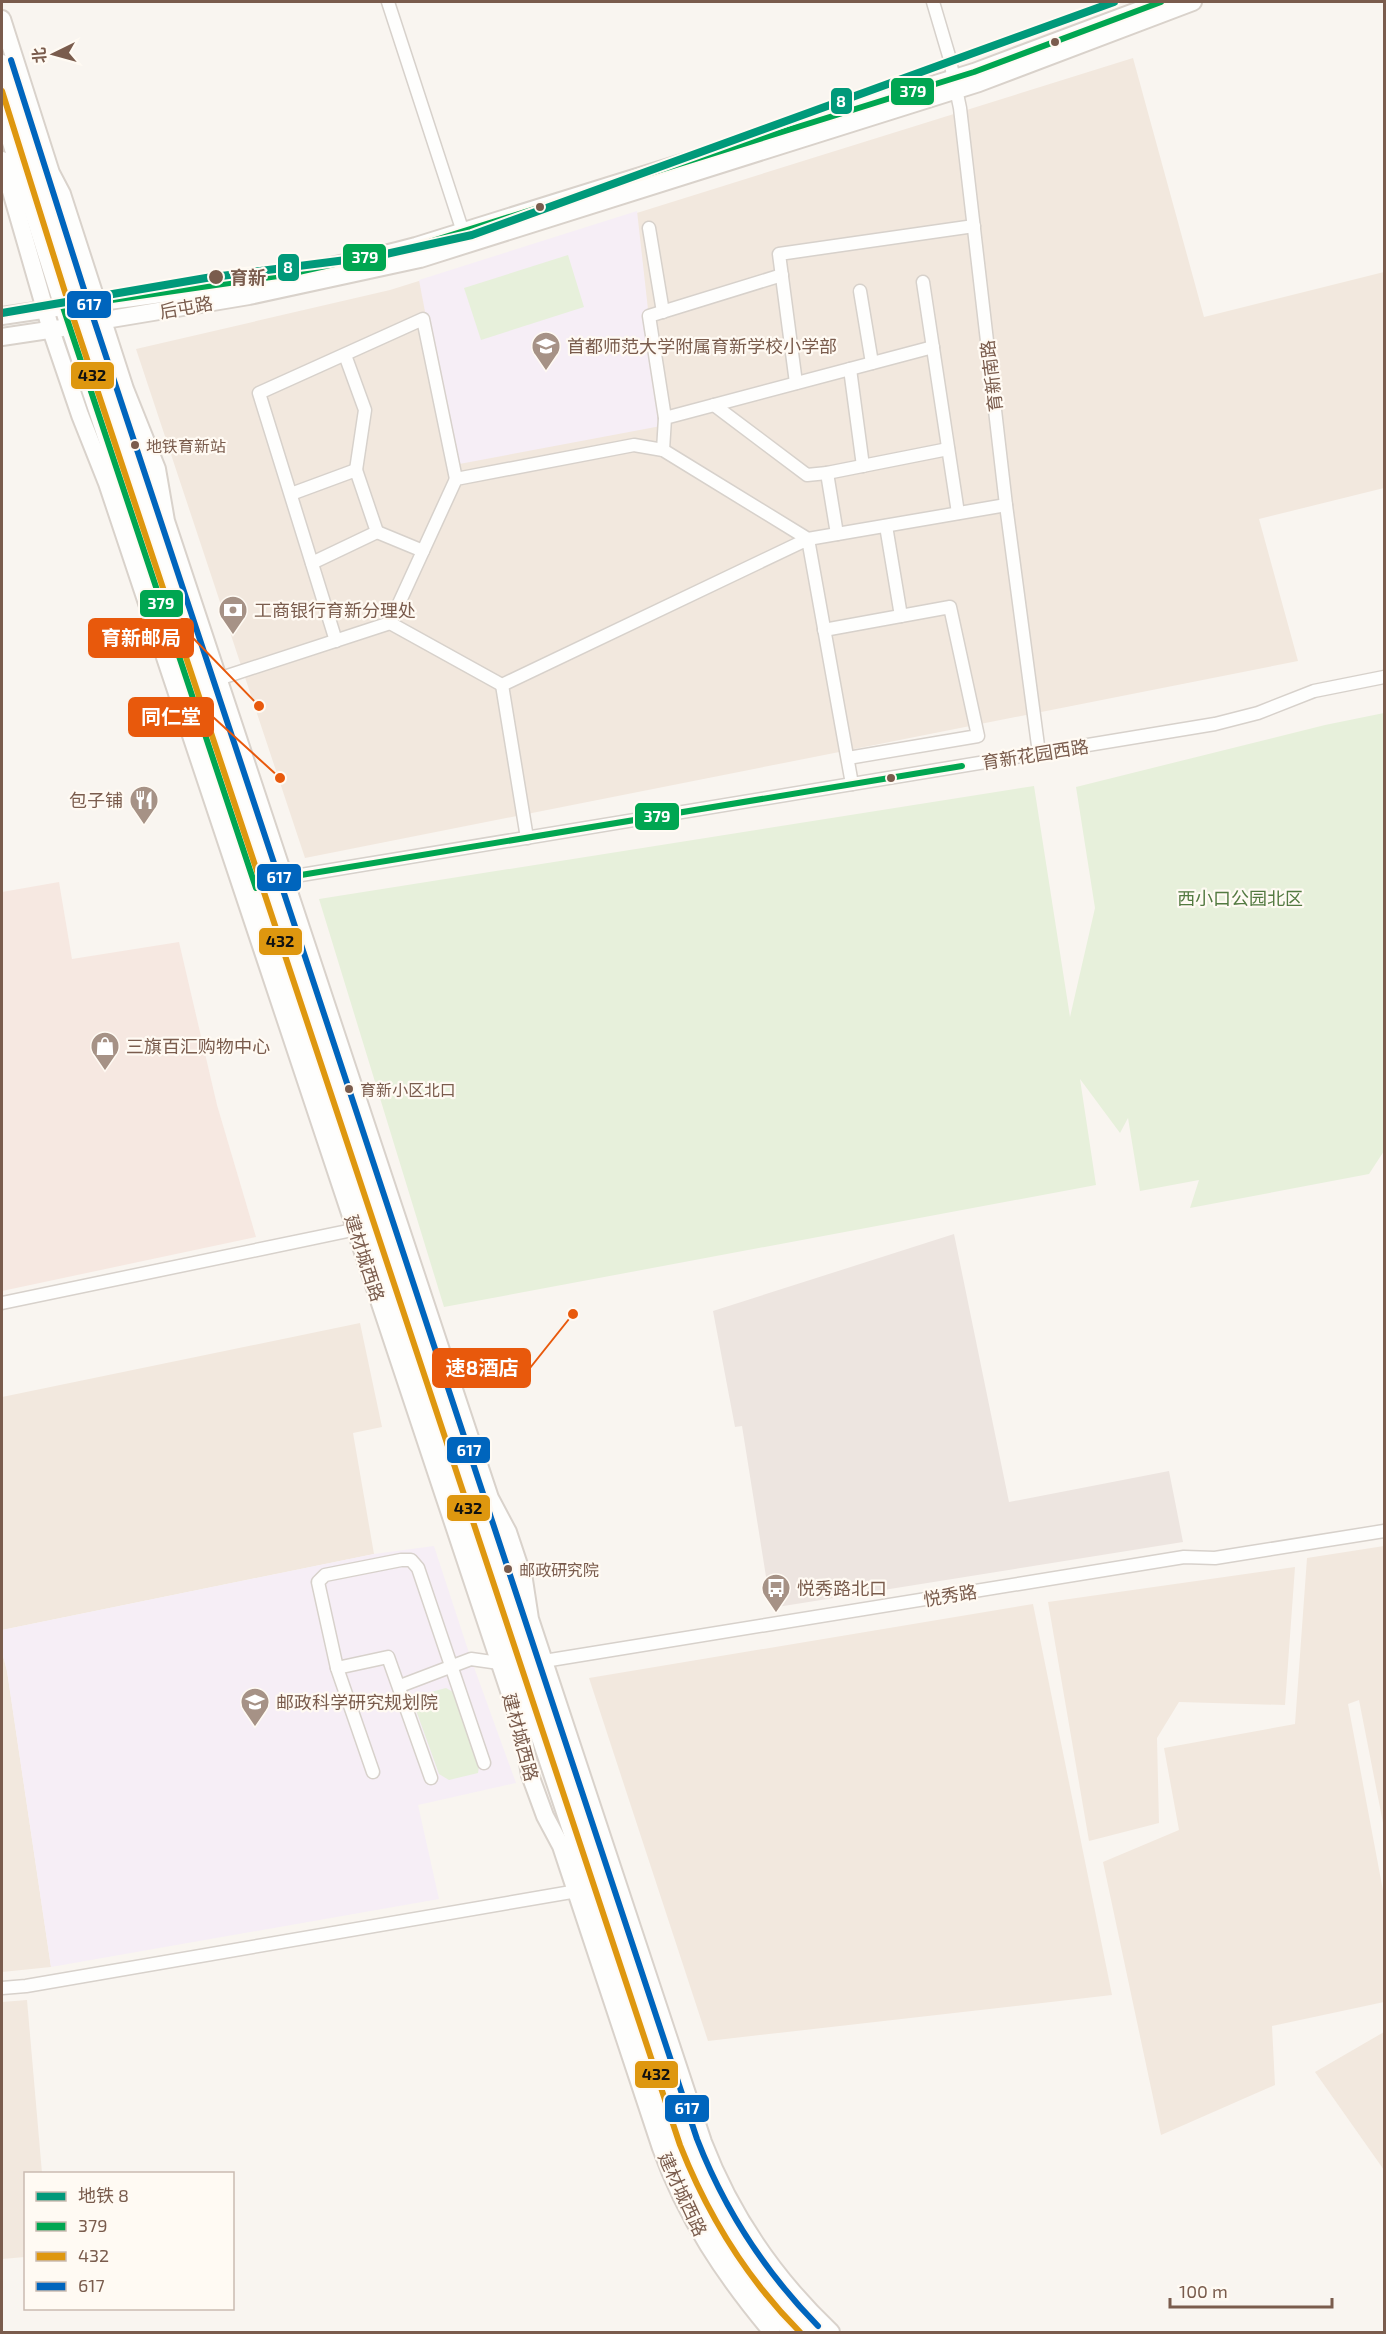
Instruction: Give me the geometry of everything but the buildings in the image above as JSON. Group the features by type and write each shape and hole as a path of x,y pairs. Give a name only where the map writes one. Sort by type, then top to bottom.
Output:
{"main road":[{"name":"后屯路","path":"2,337 249,296 420,260 956,84 1161,2"},
{"name":"后屯路","path":"2,316 226,285 349,262 463,232 956,84 1018,69 1193,2"},
{"name":"建材城西路","path":"2,19 51,173 62,194 126,389 157,470 166,521 370,1226 436,1381 522,1663 583,1891 674,2181 706,2244 739,2292 772,2332"},
{"name":"建材城西路","path":"2,63 71,306"},
{"name":"建材城西路","path":"2,114 78,325 212,682"},
{"name":"建材城西路","path":"2,160 51,330 80,415 107,483 370,1226 700,2173 721,2215 747,2257 784,2305 812,2332"},
{"name":"建材城西路","path":"78,325 271,883 430,1318 490,1497 508,1532 520,1569 530,1619 522,1663 711,2162 729,2200 763,2255 797,2297 831,2332"},
{"path":"430,1318 436,1381"},
{"name":"建材城西路","path":"583,1891 690,2183 735,2263 756,2292 792,2332"}],"street":[{"path":"388,2 463,232"},
{"name":"育新南路","path":"933,2 956,84 1006,505 1039,753"},
{"path":"796,383 779,254 974,226"},
{"path":"649,228 663,312"},
{"path":"663,450 665,418 649,316 782,275"},
{"path":"923,282 958,513"},
{"path":"860,291 872,363"},
{"path":"212,682 336,641 390,623 456,478 423,320 259,393 336,641"},
{"path":"665,418 933,347"},
{"path":"345,355 365,410 356,470 377,532"},
{"path":"850,369 863,466"},
{"path":"714,405 807,475 948,449"},
{"path":"456,478 634,445 663,450 808,539 852,784"},
{"path":"291,494 356,470"},
{"path":"827,473 837,534"},
{"path":"502,685 808,539 1006,505"},
{"path":"886,526 901,616"},
{"path":"312,562 377,532 423,551"},
{"path":"824,630 950,607 978,736 848,758"},
{"path":"390,623 502,685"},
{"name":"育新花园西路","path":"271,883 1235,720 1314,691 1384,677"},
{"path":"502,685 527,838"},
{"path":"2,1303 370,1226"},
{"name":"悦秀路","path":"400,1686 471,1659 522,1663 1184,1557 1215,1558 1384,1531"},
{"path":"374,1772 337,1668 318,1582 325,1575 411,1560 418,1568 484,1763"},
{"path":"337,1668 388,1657 431,1779"},
{"path":"2,1988 26,1986 583,1891"}],"shaded area":[{"path":"1133,58 1204,317 1384,272 1384,488 1259,519 1298,661 305,858 136,349 390,290"},
{"name":"首都师范大学附属育新学校小学部","path":"637,211 661,426 454,465 419,280"},
{"name":"三旗百汇购物中心","path":"59,882 72,959 179,942 217,1105 256,1237 2,1291 2,892"},
{"path":"954,1234 1009,1502 1169,1471 1183,1542 771,1608 742,1426 735,1427 713,1311"},
{"path":"360,1323 382,1427 353,1433 374,1554 2,1630 2,1397"},
{"name":"邮政科学研究规划院","path":"434,1546 471,1659 516,1783 418,1805 439,1899 51,1967 7,1671 2,1652 2,1630 374,1554"},
{"path":"1384,1546 1384,1828 1359,1700 1348,1704 1384,1896 1384,2002 1272,2026 1275,2085 1161,2135 1103,1862 1179,1830 1164,1748 1295,1724 1307,1558"},
{"path":"1295,1567 1285,1705 1179,1702 1157,1738 1159,1823 1089,1841 1048,1602"},
{"path":"1033,1604 1112,1995 708,2041 589,1678"},
{"path":"2,1652 7,1671 51,1967 2,1972"},
{"path":"27,2000 42,2172 24,2172 24,2257 2,2259 2,2002"},
{"path":"1384,2032 1384,2170 1315,2072"}],"green space":[{"path":"568,255 584,307 481,340 464,288"},
{"name":"西小口公园北区","path":"1384,713 1384,1151 1369,1174 1190,1208 1199,1180 1140,1191 1128,1118 1120,1133 1080,1079 1096,1185 444,1307 319,899 1034,786 1070,1017 1095,908 1076,787 1325,725"},
{"path":"446,1688 453,1692 479,1766 478,1773 449,1780 439,1774 413,1702 416,1696"}],"metro line":[{"name":"8","path":"2,313 206,278 377,256 472,235 1114,2"}],"transit line":[{"name":"379","path":"962,766 301,875 256,888 63,307 285,275 416,246 974,72 1161,2"},
{"name":"617","path":"11,60 88,302 697,2139 720,2191 748,2239 780,2284 818,2326"},
{"name":"432","path":"2,91 70,308 680,2145 703,2197 730,2245 762,2290 800,2332"}],"place":[{"name":"育新","path":"216,277"},
{"name":"首都师范大学附属育新学校小学部","path":"546,372"},
{"name":"地铁育新站","path":"135,445"},
{"name":"工商银行育新分理处","path":"233,636"},
{"name":"育新邮局","path":"259,706"},
{"name":"同仁堂","path":"280,778"},
{"name":"包子铺","path":"144,826"},
{"name":"三旗百汇购物中心","path":"105,1072"},
{"name":"育新小区北口","path":"349,1089"},
{"name":"速8酒店","path":"573,1314"},
{"name":"邮政研究院","path":"508,1569"},
{"name":"悦秀路北口","path":"776,1614"},
{"name":"邮政科学研究规划院","path":"255,1728"}]}
